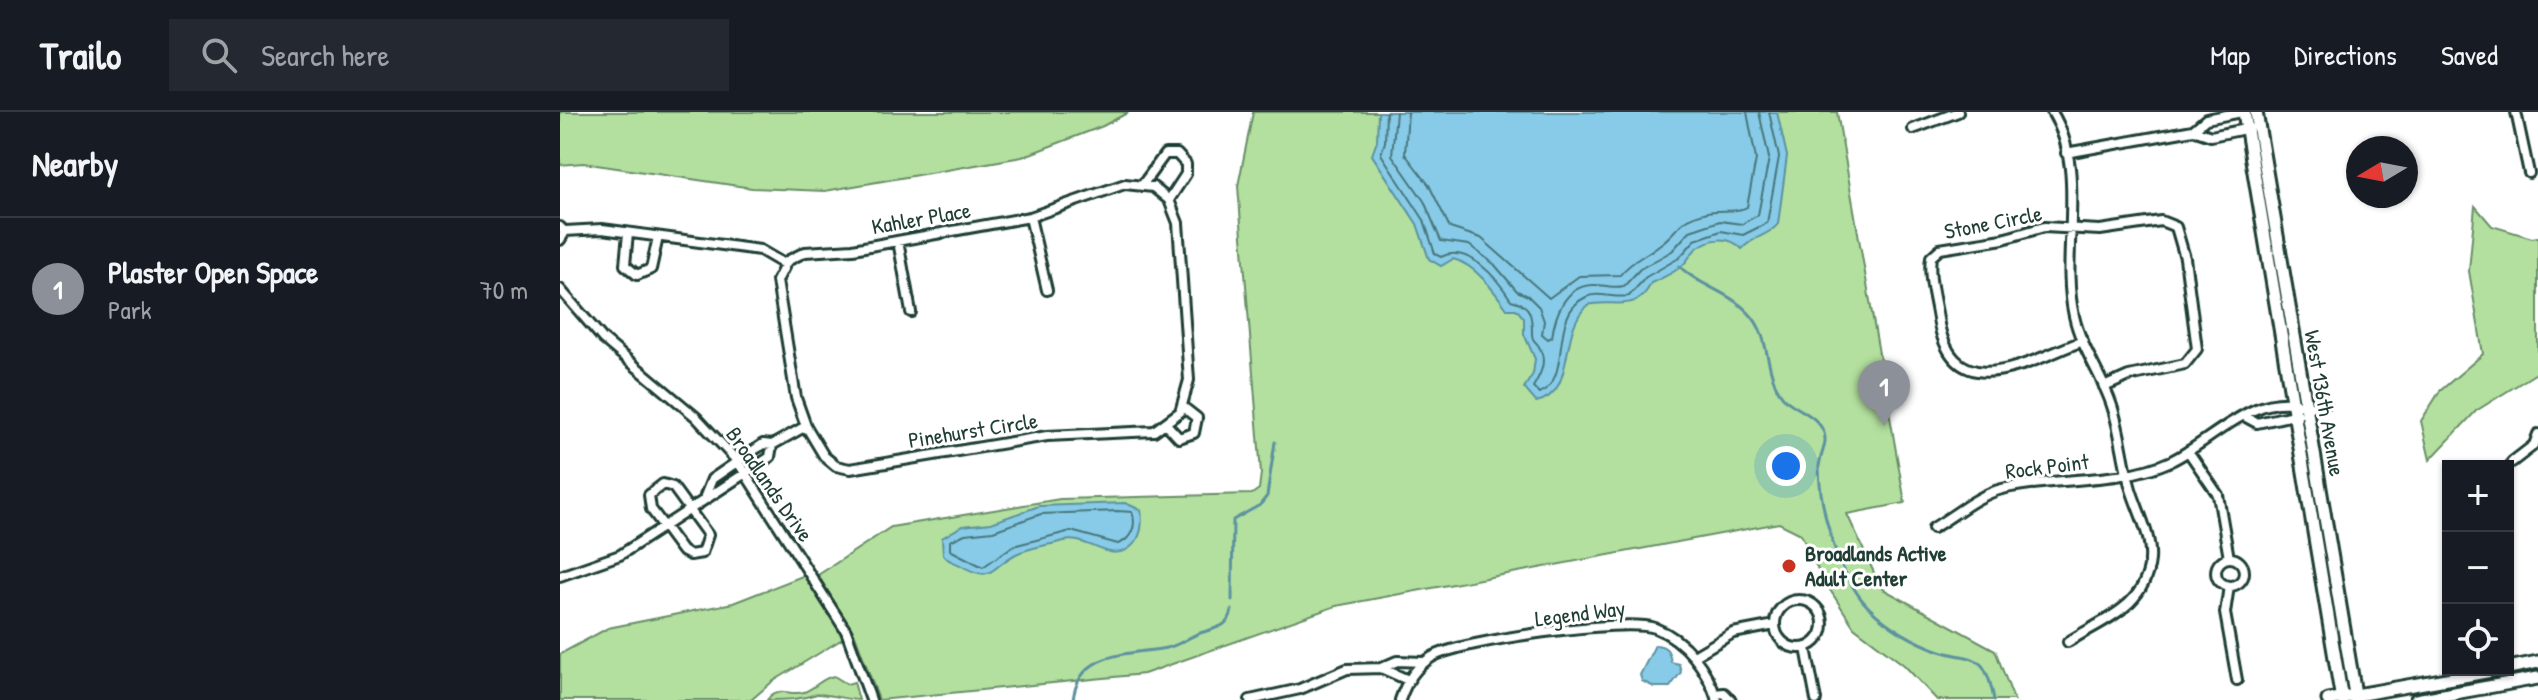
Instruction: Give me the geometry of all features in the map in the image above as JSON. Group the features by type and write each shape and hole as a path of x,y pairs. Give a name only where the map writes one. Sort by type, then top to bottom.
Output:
{"main road":[{"name":"West 136th Avenue","path":"2243,112 2253,127 2306,407 2355,698"},
{"name":"West 136th Avenue","path":"2256,112 2253,127 2291,401 2342,699"},
{"path":"2514,667 2538,662"},
{"path":"2328,700 2355,698 2467,676"},
{"path":"2416,700 2538,678"}],"street":[{"path":"1913,129 1958,112"},
{"path":"2052,112 2059,122 2070,178 2071,302 2083,341 2117,424 2126,473 2149,545 2150,561 2144,580 2124,611 2068,642"},
{"path":"2193,130 2206,119 2243,112"},
{"path":"2516,112 2529,173"},
{"path":"2066,153 2193,130 2211,136 2253,127"},
{"path":"1165,154 1177,154 1187,169 1169,200 1143,184 1165,154"},
{"name":"Kahler Place","path":"784,264 800,253 898,241 1030,217 1125,184 1143,184"},
{"name":"Pinehurst Circle","path":"784,264 777,281 779,307 796,398 806,426 827,460 850,469 1039,437 1141,433 1167,425 1179,438 1194,433 1197,418 1183,407 1189,380 1178,223 1169,200"},
{"path":"1030,217 1047,290"},
{"path":"2069,228 2100,230 2161,221 2176,227 2181,236 2197,349 2185,364 2129,376 2104,387"},
{"path":"560,240 562,229 589,227 760,250 784,264"},
{"name":"Stone Circle","path":"2069,228 2044,227 2003,239 1940,249 1931,257 1930,271 1945,347 1974,373 1996,372 2083,341"},
{"path":"628,233 624,260 627,269 637,275 647,273 654,264 658,237"},
{"path":"898,241 911,312"},
{"name":"Broadlands Drive","path":"560,289 603,339 696,417 738,462 846,631 871,700"},
{"path":"2291,401 2306,407 2326,404"},
{"name":"Rock Point","path":"1933,528 1985,495 2003,489 2126,473 2161,465 2188,451 2225,424 2246,417 2256,407 2291,401"},
{"path":"1167,425 1183,407"},
{"path":"2246,417 2257,423 2294,417 2306,407"},
{"path":"705,496 712,479 763,444 772,445 806,426"},
{"path":"2514,460 2534,445 2538,434"},
{"path":"560,576 620,555 705,496 723,491 770,457 772,445"},
{"path":"2534,445 2538,457"},
{"path":"2188,451 2218,495 2229,558"},
{"path":"657,486 673,487 708,535 702,553 690,555 682,551 664,525 649,502 649,495 657,486"},
{"path":"2229,558 2216,570 2218,579 2229,586"},
{"path":"2229,558 2240,562 2244,574 2240,582 2229,586"},
{"path":"2229,586 2225,613 2237,680"},
{"path":"1790,602 1812,603 1821,615 1823,631 1806,648 1785,644 1775,625 1779,611 1790,602"},
{"name":"Legend Way","path":"1400,700 1408,680 1424,662 1456,648 1622,624 1658,629 1694,656"},
{"path":"1731,700 1724,693 1716,697 1694,656 1733,633 1775,625"},
{"path":"1806,648 1816,700"},
{"name":"Legend Way","path":"1250,700 1300,689 1347,669 1381,668 1397,661 1424,662"},
{"name":"Legend Way","path":"1381,668 1408,680"}],"green space":[{"path":"560,112 1129,112 1103,126 1022,157 825,191 752,188 583,163 560,165"},
{"path":"1253,112 1837,112 1905,503 1847,514 1881,588 1995,650 2014,700 1937,700 1904,665 1854,627 1821,576 1801,534 1779,523 1336,606 1144,674 879,700 855,635 818,575 891,527 1060,499 1252,494 1259,489 1261,473 1238,186"},
{"path":"2475,206 2492,226 2538,237 2538,372 2476,411 2430,460 2421,421 2440,391 2483,354 2469,271"},
{"path":"805,575 844,638 772,682 751,700 560,700 560,654 608,628 733,603"},
{"path":"834,676 847,684 854,682 859,700 820,694 767,700 775,693 804,692"}],"water":[{"path":"1378,112 1777,112 1787,156 1778,224 1742,249 1726,240 1714,240 1702,245 1680,267 1651,283 1639,299 1588,305 1573,330 1557,387 1549,396 1536,402 1524,388 1533,374 1535,359 1524,334 1524,318 1516,309 1507,309 1484,280 1461,262 1453,259 1441,266 1429,259 1417,224 1372,155 1377,141"},
{"path":"1125,503 1141,510 1141,526 1136,541 1120,552 1104,551 1072,540 1064,541 1021,552 984,574 969,570 943,554 942,538 962,526 991,523 1039,506"},
{"path":"1655,645 1665,648 1671,662 1679,664 1681,672 1670,687 1654,687 1642,681 1640,675"}],"waterway":[{"path":"1679,266 1736,302 1753,318 1762,335 1779,392 1789,403 1815,420 1824,433 1819,468 1826,520 1844,571 1862,600 1885,622 1913,639 1945,653 1974,659 1986,671 1994,700"},
{"path":"1232,600 1233,520 1260,505 1267,496 1275,442"},
{"path":"1073,700 1077,684 1095,663 1122,654 1175,645 1224,624 1232,610"}],"place":[{"name":"Plaster Open Space","path":"1884,426"},
{"name":"Broadlands Active Adult Center","path":"1789,566"}]}
